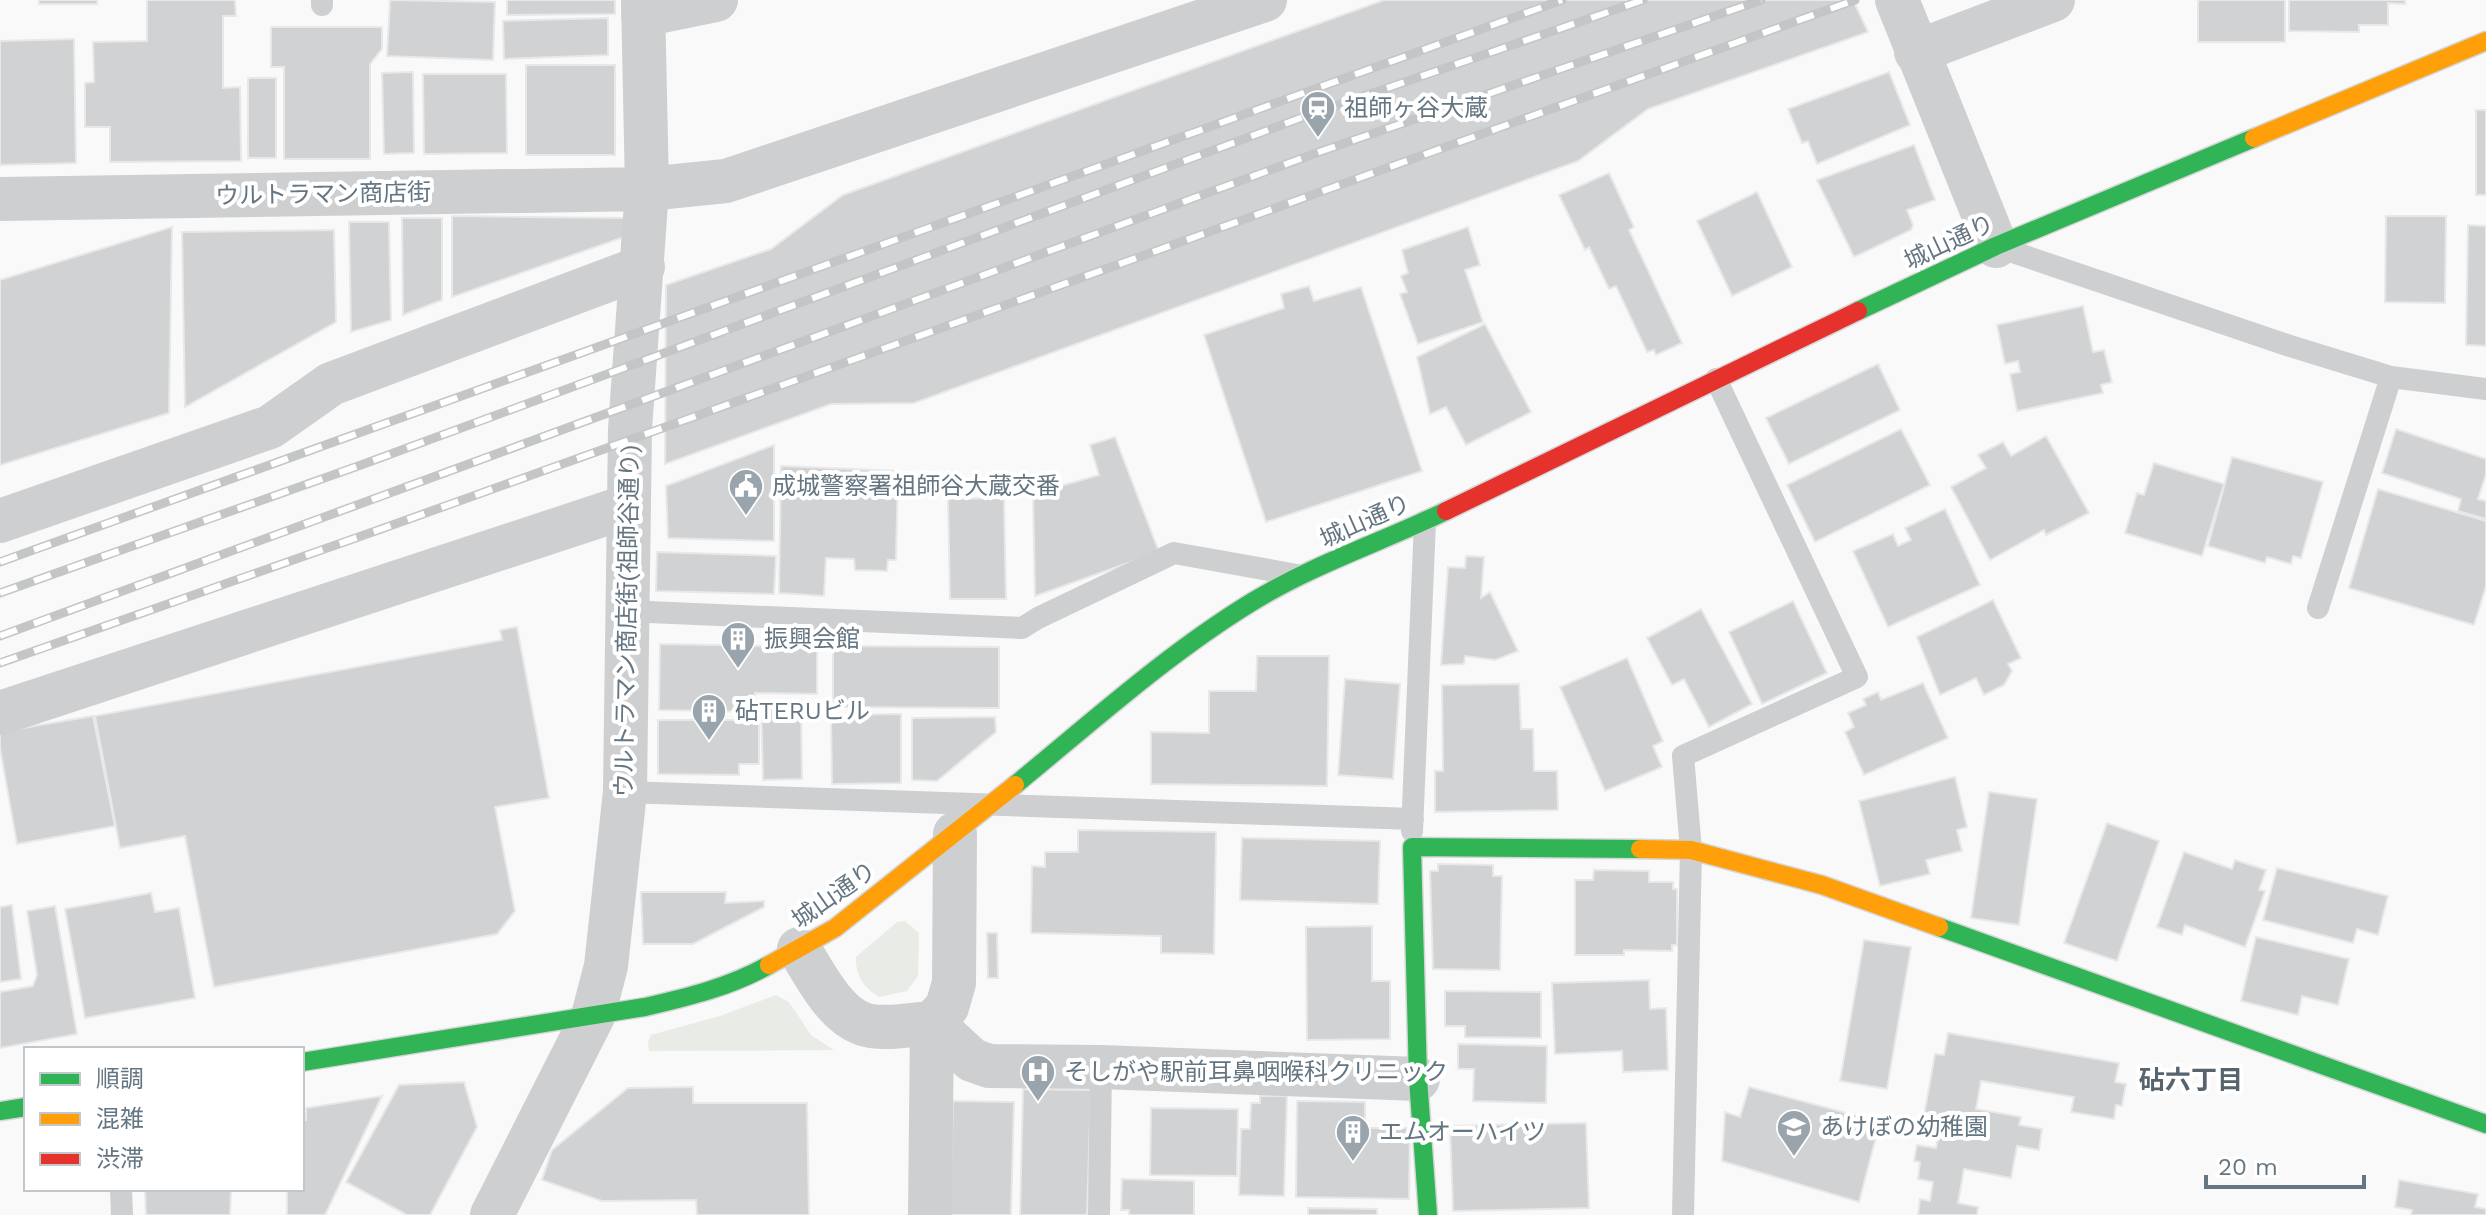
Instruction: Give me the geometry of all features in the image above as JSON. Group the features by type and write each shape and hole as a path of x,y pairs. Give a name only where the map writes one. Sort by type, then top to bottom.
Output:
{"street":[{"path":"643,7 716,0"},
{"name":"ウルトラマン商店街","path":"0,199 647,189 726,181 1206,10 1265,0"},
{"path":"1897,0 1996,246"},
{"path":"1916,52 2053,0"},
{"name":"ウルトラマン商店街(祖師谷通り)","path":"492,1215 593,1016 606,966 625,792 630,429 647,189 643,7"},
{"name":"城山通り","path":"304,1062 593,1016 696,995 751,975 835,928 1167,660 1252,602 1299,576 1425,521 1996,246 2486,41"},
{"path":"0,521 270,427 331,384 643,267"},
{"path":"0,713 629,506"},
{"path":"930,1215 932,1023 947,1007 954,983 971,820"},
{"path":"1428,1215 1418,1079 1412,847 1691,850 1822,885 2486,1124"},
{"path":"799,949 844,1013 864,1025 932,1023 972,1060 989,1066 1418,1079"},
{"path":"0,1111 24,1107"}],"lane":[{"path":"1996,246 2391,377 2486,389"},
{"path":"2318,608 2391,377"},
{"path":"1683,1215 1691,850 1683,756 1857,677 1716,379"},
{"path":"1412,847 1425,521"},
{"path":"626,611 1022,628 1174,553 1299,576"},
{"path":"625,792 971,820 1413,819"},
{"path":"1099,1215 1101,1067"},
{"path":"121,1191 122,1215"}],"shaded area":[{"path":"905,921 919,933 918,976 907,991 879,997 862,980 856,957 897,922"},
{"path":"776,995 789,1002 811,1035 834,1050 649,1051 651,1035 720,1016"}],"building":[{"path":"39,0 97,0 97,4 39,4"},
{"path":"147,0 235,0 236,16 223,16 223,88 240,87 241,161 110,162 110,127 85,127 85,83 94,82 93,42 147,41"},
{"path":"390,0 495,2 493,60 387,56"},
{"path":"507,0 615,0 615,14 507,15"},
{"path":"1384,0 1853,0 1868,32 1648,109 1578,161 914,403 831,404 665,464 666,285 771,249 843,195"},
{"path":"2198,0 2285,0 2285,42 2198,42"},
{"path":"2289,0 2405,0 2405,4 2388,3 2388,25 2359,25 2359,32 2289,31"},
{"path":"608,18 608,55 504,59 503,21"},
{"path":"271,27 382,27 382,49 370,64 370,159 284,159 284,67 271,67"},
{"path":"74,39 76,163 0,165 0,41"},
{"path":"526,65 615,65 615,155 526,155"},
{"path":"413,72 414,153 384,154 382,73"},
{"path":"1889,72 1910,125 1817,164 1808,141 1802,143 1788,109"},
{"path":"423,74 506,74 507,153 424,154"},
{"path":"248,78 276,78 276,158 248,158"},
{"path":"2476,110 2486,110 2486,195 2476,195"},
{"path":"1914,145 1935,200 1907,210 1913,225 1911,230 1854,257 1817,180"},
{"path":"1609,173 1634,227 1629,230 1682,343 1656,355 1654,350 1647,352 1616,286 1609,289 1589,247 1585,250 1559,195"},
{"path":"1757,192 1792,267 1732,296 1697,221"},
{"path":"452,216 624,218 624,237 452,297"},
{"path":"2386,216 2446,216 2445,303 2385,302"},
{"path":"402,218 442,218 442,300 403,315"},
{"path":"349,222 389,222 391,320 351,332"},
{"path":"2468,225 2486,226 2486,346 2466,345"},
{"path":"172,227 169,413 0,465 0,280"},
{"path":"1468,227 1480,265 1465,270 1483,322 1418,344 1400,294 1407,292 1401,276 1408,273 1402,250"},
{"path":"334,230 336,322 185,407 182,232"},
{"path":"1309,286 1314,301 1361,287 1422,471 1266,522 1204,335 1284,308 1281,294"},
{"path":"2083,306 2093,352 2104,350 2112,382 2101,385 2103,393 2017,411 2010,374 2020,372 2018,361 2005,364 1997,325"},
{"path":"1485,324 1531,412 1466,445 1446,407 1430,414 1417,357"},
{"path":"1878,364 1900,410 1789,464 1766,418"},
{"path":"1901,429 1930,485 1815,542 1787,485"},
{"path":"2396,429 2486,459 2486,474 2478,499 2486,501 2486,519 2458,511 2461,499 2382,473"},
{"path":"2046,436 2089,513 2046,535 2044,530 1990,560 1951,487 1986,468 1978,455 2003,442 2011,456"},
{"path":"1115,437 1159,552 1035,596 1033,494 1099,475 1090,445"},
{"path":"774,445 774,541 668,538 666,486"},
{"path":"2232,457 2323,482 2301,558 2293,556 2291,564 2267,557 2265,563 2208,546"},
{"path":"2154,463 2224,484 2202,556 2125,533 2137,493 2144,495"},
{"path":"781,466 898,471 896,560 888,560 887,571 855,570 854,559 826,558 824,596 779,593"},
{"path":"2378,489 2486,521 2486,586 2474,625 2349,588"},
{"path":"1004,498 1006,599 950,599 948,499"},
{"path":"1945,509 1980,585 1888,627 1853,551 1893,534 1898,546 1911,540 1905,528"},
{"path":"657,552 776,556 774,594 656,591"},
{"path":"1466,556 1484,557 1481,598 1490,592 1518,651 1495,660 1465,656 1464,664 1441,665 1448,567 1465,568"},
{"path":"1993,600 2021,658 2008,664 2012,671 2004,685 1984,695 1976,678 1940,695 1917,637"},
{"path":"1793,601 1827,673 1762,704 1729,632"},
{"path":"1701,609 1752,704 1709,727 1684,679 1672,685 1647,638"},
{"path":"517,627 549,798 495,807 515,911 497,934 214,987 185,836 120,848 95,716 502,640 500,630"},
{"name":"振興会館","path":"660,644 817,647 817,694 755,693 755,712 659,710"},
{"path":"833,646 999,647 999,708 833,707"},
{"path":"1257,656 1329,656 1327,786 1151,784 1151,732 1209,733 1209,691 1256,691"},
{"path":"1627,658 1663,741 1653,746 1662,767 1605,791 1560,687"},
{"path":"1345,679 1400,684 1393,779 1338,775"},
{"path":"1923,683 1948,738 1864,775 1845,732 1854,727 1848,713 1866,705 1863,699 1878,692 1881,700"},
{"path":"1519,684 1521,729 1533,729 1534,771 1557,771 1558,810 1435,812 1435,771 1443,771 1442,685"},
{"path":"801,700 802,779 763,780 761,701"},
{"path":"901,714 901,783 832,784 831,715"},
{"path":"93,716 115,826 17,844 0,748 0,732"},
{"path":"995,717 996,732 937,781 912,780 912,718"},
{"name":"砧TERUビル","path":"658,720 759,720 759,764 739,764 739,775 658,774"},
{"path":"1955,777 1967,827 1957,830 1962,851 1926,860 1930,874 1880,886 1859,801"},
{"path":"1989,792 2037,799 2019,925 1971,918"},
{"path":"2107,823 2159,841 2117,961 2064,943"},
{"path":"1078,830 1216,832 1214,954 1161,953 1161,936 1031,933 1032,866 1045,867 1045,852 1078,852"},
{"path":"1242,838 1380,841 1378,904 1240,900"},
{"path":"2184,852 2232,869 2235,860 2266,870 2259,890 2265,891 2245,947 2185,925 2182,935 2157,927"},
{"path":"1438,864 1493,865 1493,876 1502,876 1500,970 1433,969 1430,871 1438,871"},
{"path":"2277,868 2388,896 2378,935 2357,929 2353,943 2263,920"},
{"path":"1594,870 1649,871 1649,882 1673,882 1673,889 1677,889 1677,945 1672,945 1672,951 1624,950 1624,955 1575,955 1575,880 1593,880"},
{"path":"641,892 726,892 725,903 764,901 764,907 693,944 643,944"},
{"path":"151,893 155,912 179,908 195,998 85,1018 65,909"},
{"path":"12,905 21,979 0,982 0,907"},
{"path":"55,906 77,1034 0,1048 0,992 33,986 37,975 27,911"},
{"path":"1372,926 1372,981 1390,981 1390,1039 1307,1040 1306,927"},
{"path":"987,933 997,933 998,978 988,978"},
{"path":"2256,937 2349,959 2338,1005 2302,996 2298,1015 2241,1001"},
{"path":"1864,940 1911,947 1887,1089 1840,1081"},
{"path":"1649,980 1650,1009 1666,1008 1668,1070 1623,1072 1622,1051 1555,1054 1552,983"},
{"path":"1445,991 1541,992 1541,1038 1465,1037 1465,1026 1445,1026"},
{"path":"1948,1033 2119,1063 2115,1082 2126,1084 2122,1106 2116,1105 2114,1119 2071,1112 2074,1097 1981,1081 1976,1109 2021,1117 2019,1125 2042,1129 2039,1150 2017,1146 2011,1178 1964,1169 1958,1203 1978,1207 1977,1215 1918,1215 1920,1199 1930,1201 1933,1182 1918,1179 1920,1162 1914,1161 1917,1145 1936,1148 1941,1124 1923,1121 1935,1054 1944,1055"},
{"path":"1458,1044 1547,1046 1546,1103 1473,1101 1474,1069 1458,1069"},
{"path":"464,1082 477,1127 430,1215 407,1215 346,1182 399,1085"},
{"path":"693,1087 693,1103 807,1103 809,1215 697,1215 696,1200 602,1201 542,1180 552,1150 628,1088"},
{"path":"1749,1087 1880,1122 1859,1202 1722,1161 1725,1112 1740,1117"},
{"path":"1023,1089 1091,1090 1087,1215 1020,1215"},
{"path":"382,1096 325,1215 287,1215 287,1191 304,1191 306,1108"},
{"path":"1260,1096 1287,1096 1284,1196 1239,1195 1241,1129 1250,1129 1251,1103 1260,1103"},
{"path":"953,1101 1014,1102 1011,1215 950,1215"},
{"name":"エムオーハイツ","path":"1297,1101 1365,1102 1365,1128 1410,1128 1409,1199 1296,1197"},
{"path":"1151,1108 1238,1109 1237,1176 1150,1175"},
{"path":"1586,1123 1589,1208 1453,1211 1450,1126"},
{"path":"1122,1179 1194,1181 1194,1215 1129,1215 1129,1210 1121,1210"},
{"path":"2399,1180 2478,1194 2475,1207 2486,1209 2486,1215 2411,1215 2412,1210 2395,1207"},
{"path":"145,1191 231,1191 230,1215 146,1215"},
{"path":"1308,1208 1377,1209 1377,1215 1308,1215"}],"railway":[{"path":"0,562 1562,0"},
{"path":"0,593 361,465 1306,116 1643,0"},
{"path":"0,636 1319,152 1761,0"},
{"path":"0,663 1855,0"}],"traffic: fast":[{"path":"1858,311 1996,246 2254,138"},
{"path":"1015,785 1160,666 1252,602 1324,565 1446,511"},
{"path":"1428,1215 1418,1079 1412,847 1640,849"},
{"path":"1939,927 2486,1124"},
{"path":"304,1062 645,1007 724,985 769,965"},
{"path":"0,1111 24,1107"}],"traffic: slow":[{"path":"2254,138 2486,41"},
{"path":"769,965 835,928 1015,785"},
{"path":"1640,849 1691,850 1822,885 1939,927"}],"traffic: jam":[{"path":"1446,511 1858,311"}],"place":[{"name":"祖師ヶ谷大蔵","path":"1318,139"},
{"name":"成城警察署祖師谷大蔵交番","path":"746,517"},
{"name":"振興会館","path":"738,670"},
{"name":"砧TERUビル","path":"709,742"},
{"name":"そしがや駅前耳鼻咽喉科クリニック","path":"1038,1103"},
{"name":"あけぼの幼稚園","path":"1794,1158"},
{"name":"エムオーハイツ","path":"1353,1163"}],"district":[{"name":"砧六丁目","path":"2191,1080"}]}
